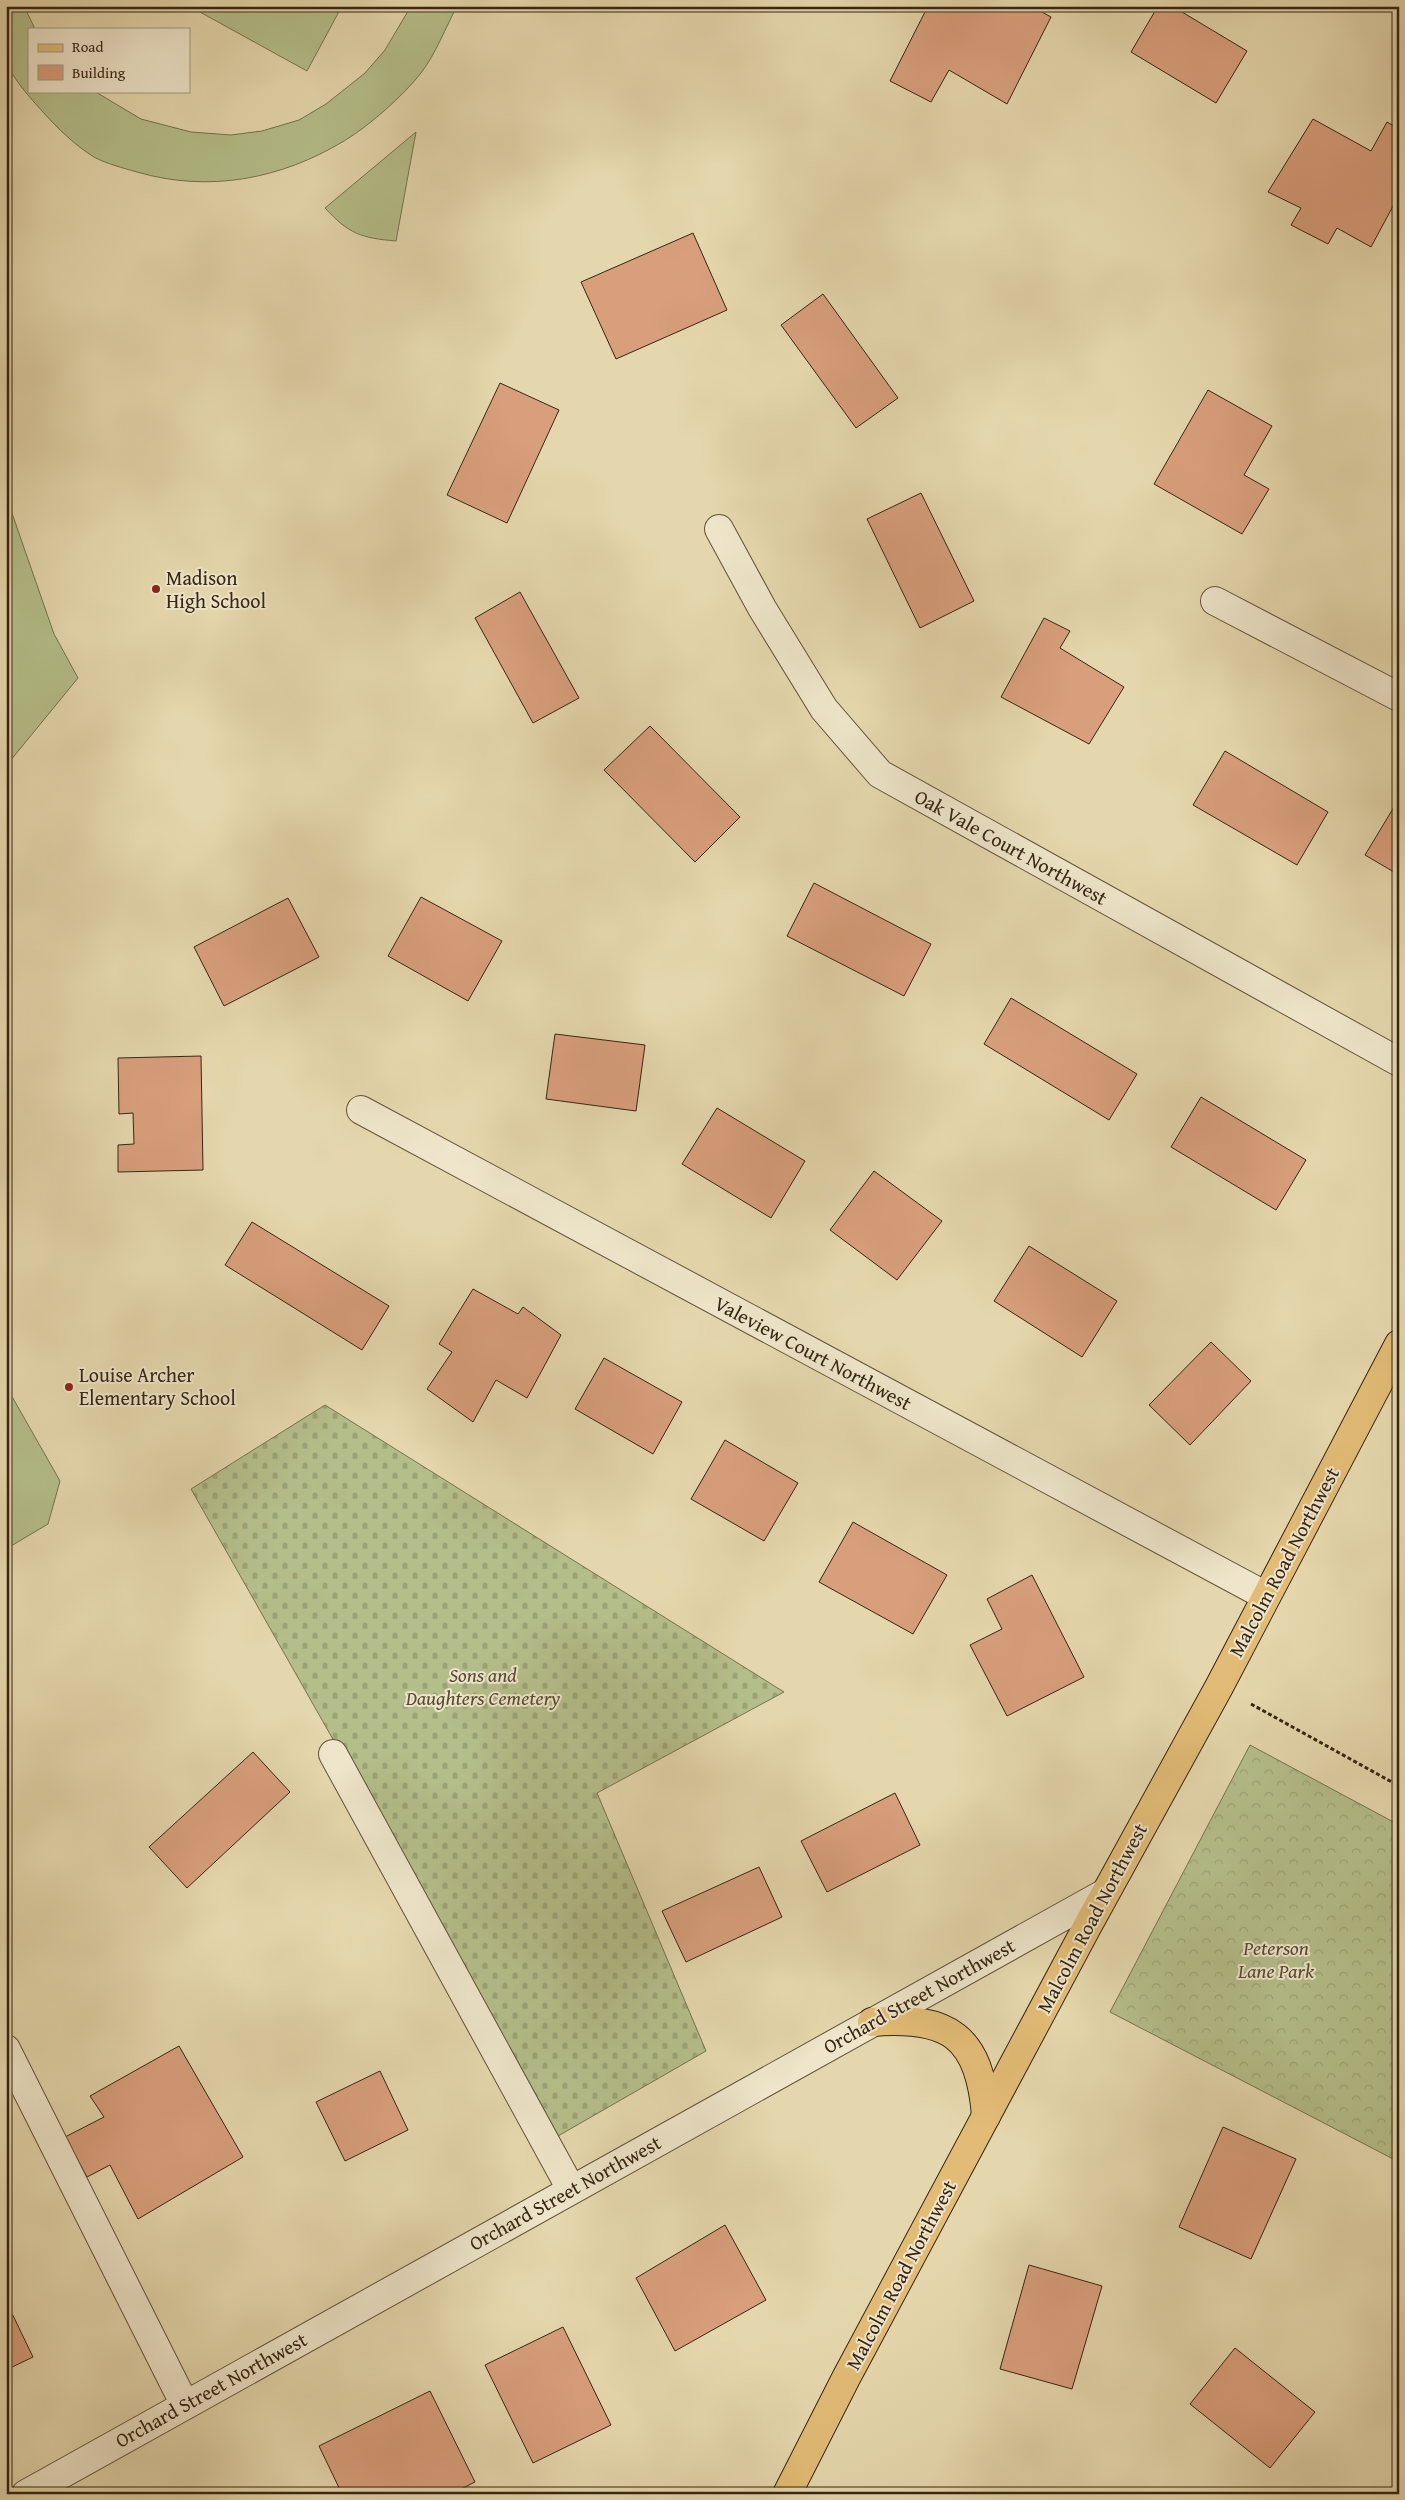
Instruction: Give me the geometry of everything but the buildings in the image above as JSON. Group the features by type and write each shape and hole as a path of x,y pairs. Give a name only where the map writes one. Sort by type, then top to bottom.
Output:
{"main road":[{"name":"Malcolm Road Northwest","path":"787,2494 1105,1893 1219,1688 1399,1344"},
{"path":"872,2022 922,2021 944,2027 962,2042 974,2062 984,2087 986,2116"}],"street":[{"name":"Oak Vale Court Northwest","path":"719,529 762,608 824,709 880,774 1399,1062"},
{"path":"1215,601 1399,697"},
{"name":"Valeview Court Northwest","path":"361,1110 1266,1596"},
{"path":"333,1754 572,2189"},
{"name":"Orchard Street Northwest","path":"26,2494 1105,1893"},
{"path":"6,2049 185,2405"}],"path":[{"path":"1219,1688 1399,1786"}],"green space":[{"path":"6,6 24,6 35,28 28,28 28,92 96,92 141,119 191,132 231,135 262,131 299,120 326,104 365,73 385,50 411,6 457,6 436,49 421,73 375,119 344,141 320,154 295,165 244,179 191,181 164,178 115,166 94,157 54,124 16,80 6,59"},
{"path":"189,6 342,6 307,71"},
{"path":"416,132 396,241 364,236 341,224 325,208"},
{"path":"6,496 54,634 78,678 6,766"},
{"path":"6,1386 60,1481 48,1524 6,1549"},
{"name":"Sons and Daughters Cemetery","path":"325,1405 784,1692 597,1793 706,2051 558,2136 191,1489"},
{"name":"Peterson Lane Park","path":"1250,1745 1399,1825 1399,2162 1110,2012"}],"place":[{"name":"Madison High School","path":"156,589"},
{"name":"Louise Archer Elementary School","path":"69,1387"}]}
